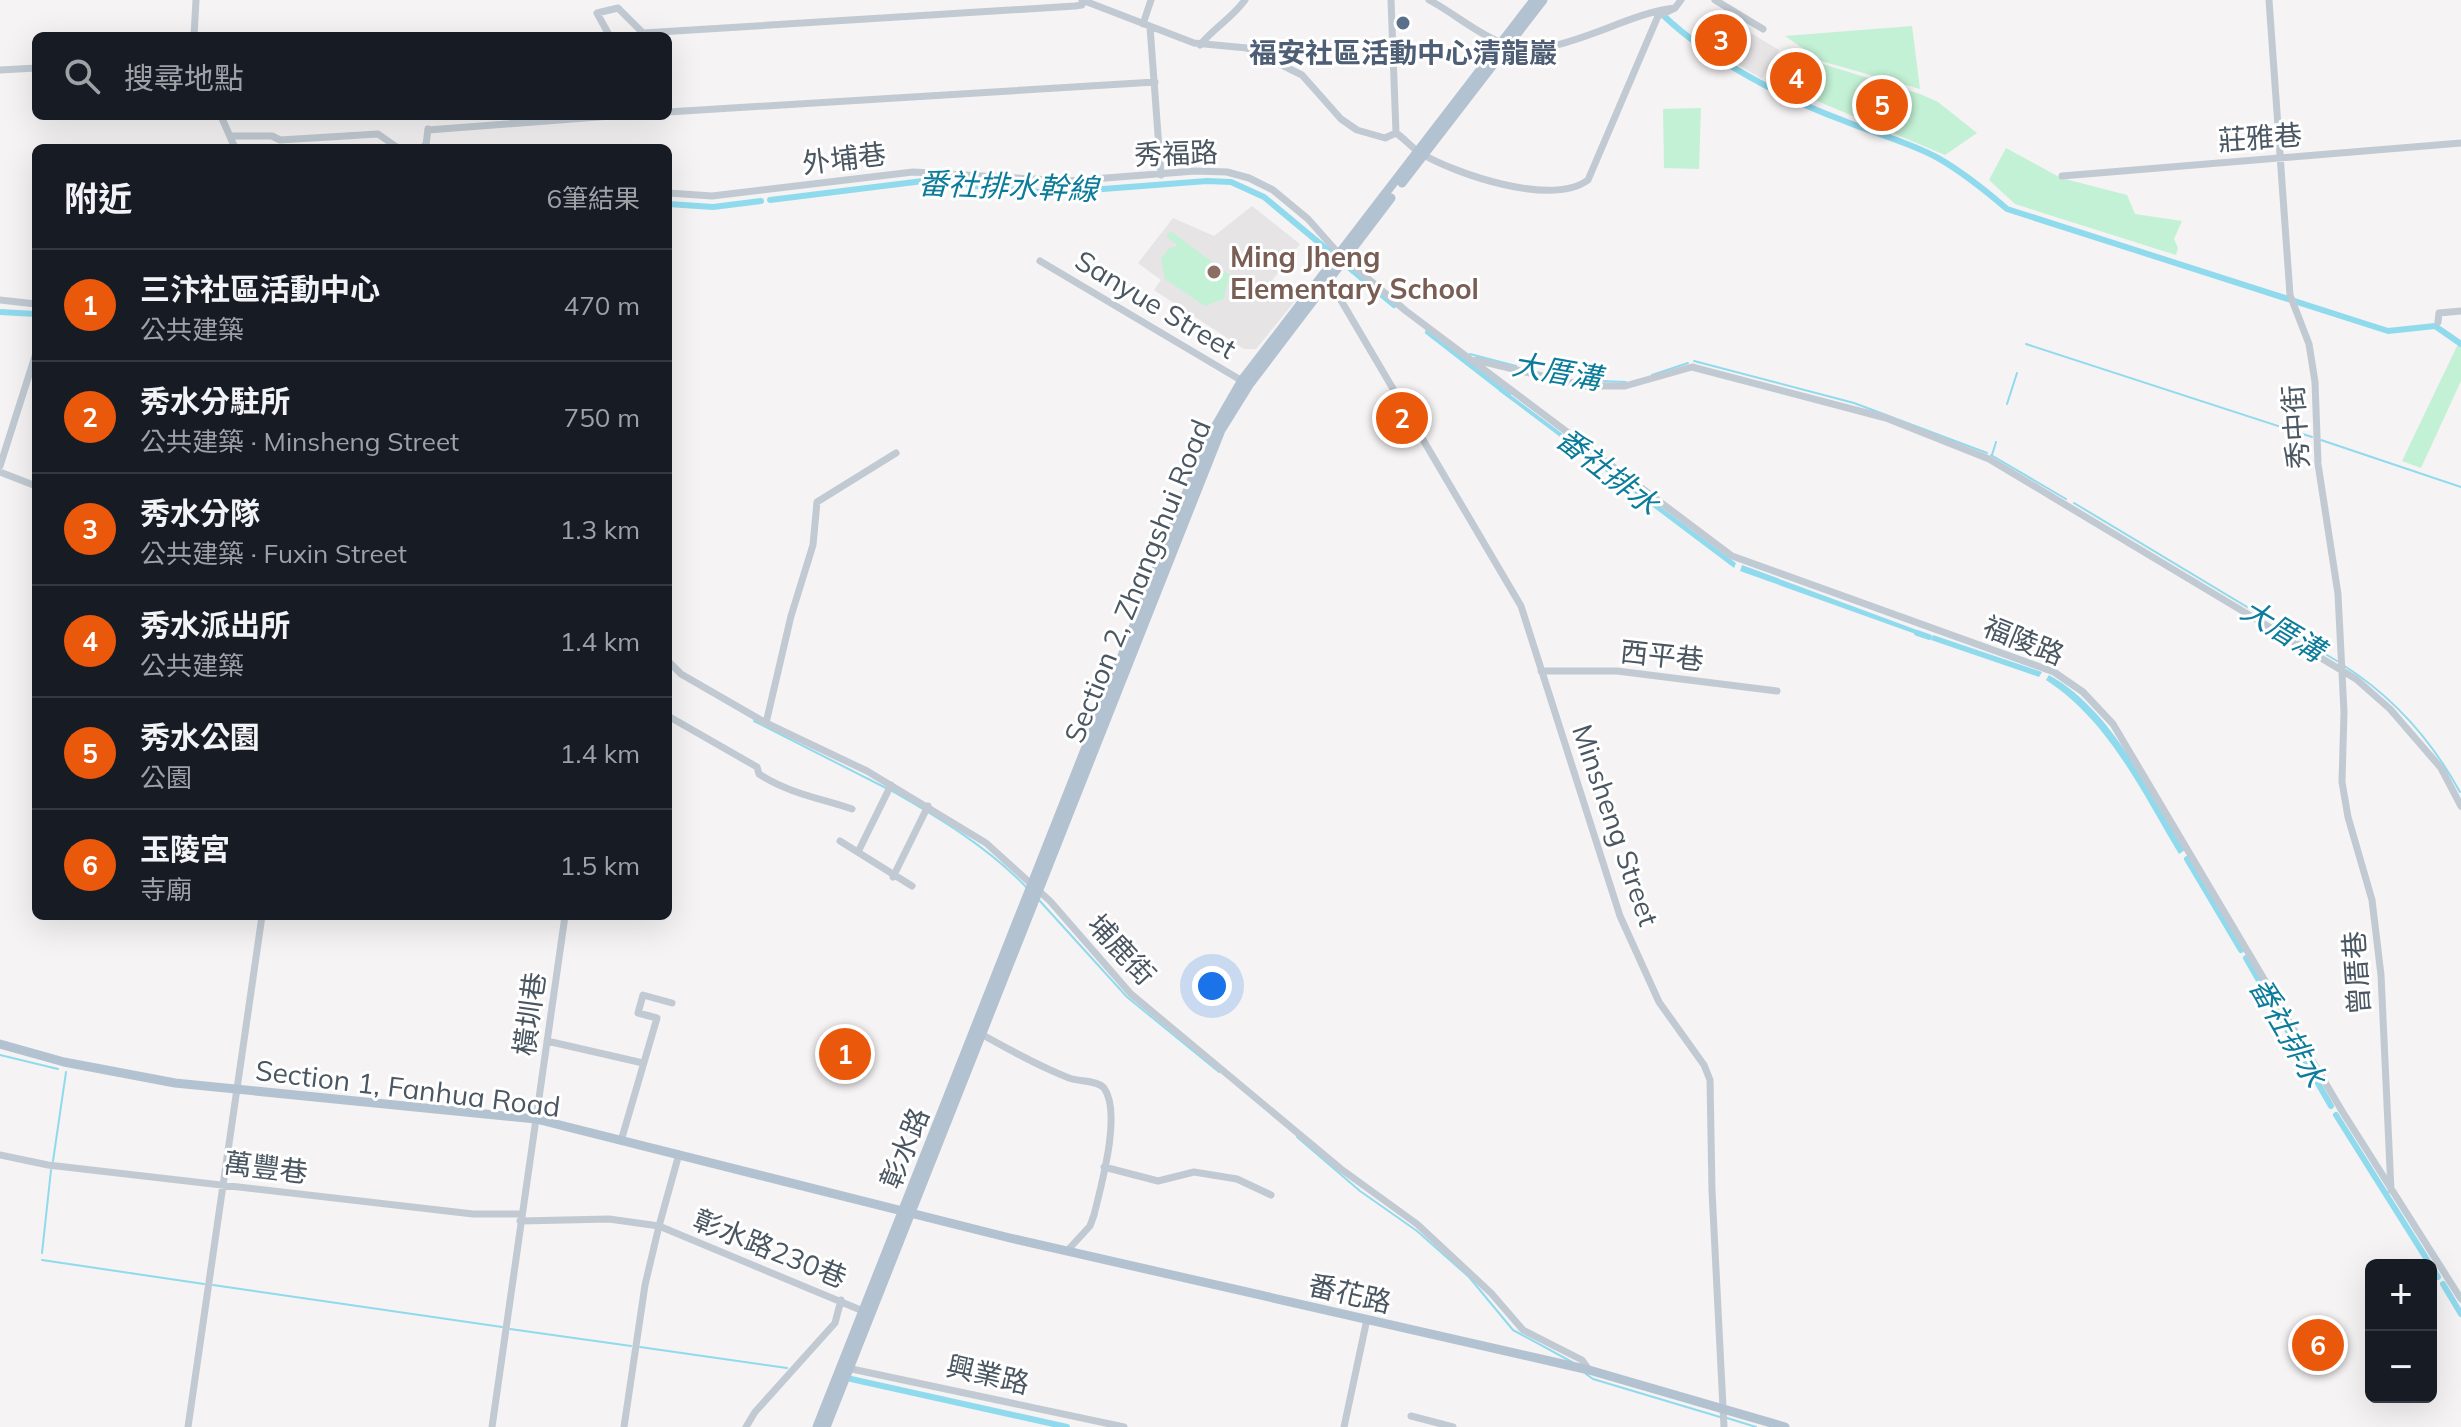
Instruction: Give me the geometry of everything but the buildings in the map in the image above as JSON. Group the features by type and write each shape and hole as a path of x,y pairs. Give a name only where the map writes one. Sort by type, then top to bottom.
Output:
{"main road":[{"name":"Section 2, Zhangshui Road","path":"1505,44 1534,0"},
{"name":"Section 2, Zhangshui Road","path":"1034,888 1161,565 1221,430 1246,383 1420,153 1543,0"},
{"name":"彰水路","path":"826,1427 863,1311 981,1034 1034,888"},
{"name":"彰水路","path":"817,1427 846,1368 1034,888"},
{"name":"Section 1, Fanhua Road","path":"0,1044 64,1062 236,1090 536,1119 906,1213"},
{"name":"番花路","path":"906,1213 1589,1370 1785,1427"}],"street":[{"path":"194,32 196,0"},
{"path":"659,32 1075,6 1082,5 1082,0 1200,45 1247,48 1302,75 1341,119 1357,130 1385,138 1396,133"},
{"path":"1151,0 1147,25 1155,82 1161,175"},
{"path":"1200,45 1218,23 1231,20 1245,0"},
{"path":"1391,0 1396,133 1420,153 1508,188 1578,187 1588,180 1658,16 1675,8 1681,0"},
{"path":"1429,0 1505,44 1540,49 1654,10 1675,8"},
{"path":"1715,0 1763,29"},
{"name":"秀中街","path":"2269,0 2290,295 2309,344 2315,382 2318,464 2338,594 2343,669 2341,756"},
{"path":"607,32 597,13 618,8 642,32"},
{"path":"0,70 32,68"},
{"path":"672,112 1155,82"},
{"path":"223,120 234,144"},
{"path":"426,144 428,130 559,120"},
{"path":"231,136 272,136 280,140 378,134 392,144"},
{"name":"莊雅巷","path":"2062,176 2461,143"},
{"name":"外埔巷","path":"672,193 712,196 913,172 1025,179"},
{"name":"秀福路","path":"1025,179 1068,181 1227,172 1249,178 1273,190 1308,219 1340,260"},
{"name":"福陵路","path":"1340,260 1740,561 2054,672 2083,692 2113,724 2391,1190 2461,1299"},
{"name":"Sanyue Street","path":"1040,261 1246,383"},
{"name":"Minsheng Street","path":"1328,276 1521,606 1620,916 1659,1002 1704,1065 1710,1080 1724,1427"},
{"path":"0,300 32,304"},
{"path":"2438,322 2439,313 2461,311"},
{"path":"1470,359 1584,386 1625,386 1692,367 1886,418 1989,459 2343,669 2390,709 2441,768 2461,806"},
{"path":"32,366 0,469 32,484"},
{"path":"766,723 791,616 813,545 817,502 896,453"},
{"path":"1736,572 1740,561"},
{"name":"埔鹿街","path":"672,665 681,674 766,723 833,753 928,806 986,843 1050,901 1131,994 1341,1169 1417,1224 1491,1293 1523,1330 1582,1360 1589,1370"},
{"name":"西平巷","path":"1541,671 1617,671 1777,691"},
{"path":"672,718 757,767 759,774 783,789 852,809"},
{"name":"曾厝巷","path":"2341,756 2346,808 2372,900 2379,960 2391,1190"},
{"path":"858,852 891,785"},
{"path":"893,877 928,806"},
{"path":"840,841 893,877 912,886"},
{"path":"188,1427 261,920"},
{"name":"橫圳巷","path":"521,1217 564,920"},
{"path":"621,1141 657,1018 638,1013 643,995 672,1003"},
{"path":"981,1034 1031,1062 1074,1080 1103,1086 1112,1119 1104,1167 1090,1226 1067,1251"},
{"path":"547,1041 643,1063"},
{"path":"624,1427 645,1285 679,1154"},
{"name":"萬豐巷","path":"0,1155 48,1165 473,1214 609,1219 659,1226"},
{"path":"1104,1167 1162,1182 1194,1172 1237,1179 1271,1195"},
{"path":"492,1427 521,1217"},
{"name":"彰水路230巷","path":"659,1226 863,1311"},
{"path":"746,1427 755,1412 835,1323 841,1300"},
{"path":"1344,1427 1367,1319"},
{"name":"興業路","path":"846,1368 1124,1427"},
{"path":"1411,1416 1453,1427"}],"shaded area":[{"path":"1744,29 1779,50 1762,79 1724,56"},
{"name":"Ming Jheng Elementary School","path":"1252,206 1300,244 1271,282 1296,300 1256,349 1244,349 1154,290 1161,280 1138,263 1173,218 1214,236"}],"green space":[{"path":"1912,26 1920,89 1821,61 1785,36"},
{"path":"1813,61 1920,94 1938,102 1977,133 1945,155 1796,92"},
{"path":"1701,108 1699,169 1664,168 1663,109"},
{"path":"2006,148 2061,178 2127,195 2135,214 2182,221 2174,239 2178,248 2176,255 2015,204 1989,180"},
{"path":"1171,231 1240,283 1237,289 1227,282 1224,299 1205,306 1165,279 1161,259 1169,248 1178,246 1166,236"},
{"path":"2458,344 2461,346 2461,381 2421,468 2402,461"}],"water":[{"path":"1504,390 1736,563 1734,568 1499,391"},
{"path":"1742,565 1925,633 1924,637 1740,571"},
{"path":"1933,635 2042,672 2039,677 1931,640"},
{"path":"2049,675 2072,690 2110,730 2185,850 2179,854 2106,736 2068,697 2046,680"}],"waterway":[{"path":"1664,16 1702,47 1748,76 1819,111 1938,158 2007,209 2388,331 2435,326 2461,344"},
{"name":"番社排水幹線","path":"770,200 923,181 1051,193 1207,181 1231,182 1264,197 1394,305"},
{"name":"番社排水幹線","path":"672,204 713,207 761,201"},
{"name":"番社排水幹線","path":"0,312 32,314"},
{"name":"番社排水","path":"1428,332 1508,394"},
{"path":"2026,344 2312,437"},
{"name":"大厝溝","path":"1470,354 1516,366"},
{"name":"大厝溝","path":"1694,361 1854,403 1987,453"},
{"name":"大厝溝","path":"1652,375 1688,363"},
{"path":"2007,404 2017,373"},
{"name":"大厝溝","path":"1573,380 1626,382"},
{"path":"2321,440 2461,487"},
{"path":"1992,455 1996,442"},
{"name":"大厝溝","path":"1991,455 2066,499"},
{"name":"大厝溝","path":"2074,503 2337,661"},
{"name":"番社排水","path":"1917,633 1929,637"},
{"name":"大厝溝","path":"2343,665 2378,691 2409,721 2437,755 2460,792"},
{"path":"754,721 886,788"},
{"path":"892,791 979,846 1026,887"},
{"name":"番社排水","path":"2187,859 2241,950"},
{"path":"1039,900 1127,997 1219,1072"},
{"name":"番社排水","path":"2246,958 2331,1106"},
{"path":"0,1055 58,1069"},
{"path":"53,1161 66,1072"},
{"name":"番社排水","path":"2336,1115 2438,1277"},
{"path":"1297,1137 1360,1191 1417,1231 1469,1277 1513,1330 1572,1362"},
{"path":"42,1253 51,1170"},
{"path":"42,1260 204,1284"},
{"name":"番社排水","path":"2443,1284 2461,1314"},
{"path":"213,1285 502,1327"},
{"path":"510,1329 631,1346"},
{"path":"640,1347 787,1368"},
{"path":"1586,1374 1593,1379 1720,1417"},
{"path":"851,1379 1067,1427"},
{"path":"1727,1418 1756,1427"}],"place":[{"name":"福安社區活動中心清龍巖","path":"1403,23"},
{"name":"秀水分隊","path":"1721,40"},
{"name":"秀水派出所","path":"1796,78"},
{"name":"秀水公園","path":"1882,105"},
{"name":"Ming Jheng Elementary School","path":"1214,272"},
{"name":"秀水分駐所","path":"1402,418"},
{"name":"三汴社區活動中心","path":"845,1054"},
{"name":"玉陵宮","path":"2318,1345"}]}
